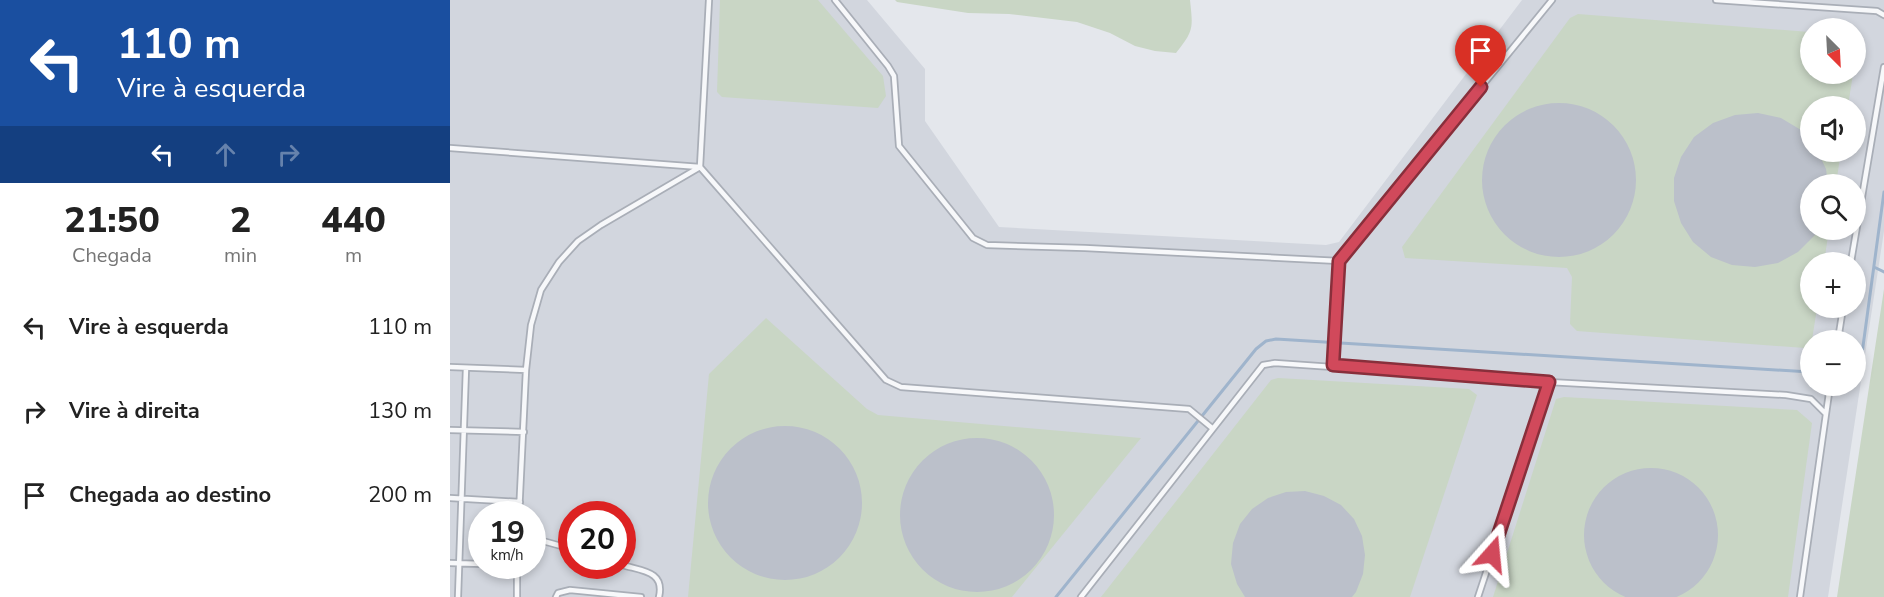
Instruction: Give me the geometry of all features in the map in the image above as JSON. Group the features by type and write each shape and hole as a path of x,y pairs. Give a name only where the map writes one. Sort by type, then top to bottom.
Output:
{"lane":[{"path":"709,0 700,167 886,380 901,387 1189,409 1212,428"},
{"path":"835,0 894,76 898,146 973,238 987,245 1339,261"},
{"path":"1333,365 1339,261 1552,0"},
{"path":"1716,0 1877,11 1884,15"},
{"path":"1853,252 1884,67"},
{"path":"450,148 700,167"},
{"path":"520,501 526,370 531,325 541,290 559,262 578,241 700,167"},
{"path":"1081,597 1263,365 1275,363 1333,365 1549,382 1786,395 1811,399 1826,414"},
{"path":"450,367 526,370"},
{"path":"458,597 466,368"},
{"path":"1478,597 1549,382"},
{"path":"1800,597 1829,396"},
{"path":"450,430 524,432"},
{"path":"450,498 501,501"},
{"path":"450,563 468,563"},
{"path":"636,569 658,579 661,587 659,597"},
{"path":"517,579 517,597"},
{"path":"556,597 558,593 570,590 641,597"}],"shaded area":[{"path":"450,0 867,0 925,69 925,121 999,227 1326,245 1339,242 1522,0 1884,0 1884,231 1866,349 1866,330 1800,330 1800,396 1859,396 1828,597 450,597"}],"green space":[{"path":"720,0 818,0 883,76 886,96 878,108 722,97 717,92"},
{"path":"895,0 1190,0 1192,23 1189,34 1176,53 1135,46 1110,33 1077,22 1009,14 968,13"},
{"path":"1578,14 1800,31 1800,84 1851,84 1850,96 1800,96 1800,162 1839,162 1838,174 1800,174 1800,240 1827,240 1826,252 1800,252 1800,318 1815,318 1814,330 1800,330 1800,348 1577,331 1570,324 1572,277 1567,268 1405,258 1402,247 1570,18"},
{"path":"1884,289 1884,597 1837,597"},
{"path":"766,318 867,409 878,415 1141,438 1012,597 688,597 709,374"},
{"path":"1278,378 1469,389 1477,395 1410,597 1101,597 1271,380"},
{"path":"1564,397 1797,410 1812,423 1788,597 1493,597 1556,399"}],"building":[{"path":"1559,103 1588,109 1602,116 1613,126 1623,137 1630,151 1636,180 1630,209 1623,223 1613,234 1602,244 1588,251 1559,257 1530,251 1516,244 1505,234 1495,223 1488,209 1482,180 1488,151 1495,137 1505,126 1516,116 1530,109"},
{"path":"1758,113 1781,118 1800,129 1800,162 1823,162 1826,169 1827,174 1800,174 1800,240 1810,240 1798,252 1778,263 1755,267 1732,265 1711,257 1693,242 1681,223 1674,201 1674,178 1681,157 1694,137 1713,123 1735,115"},
{"path":"785,426 814,432 828,439 839,449 849,460 856,474 862,503 856,532 849,546 839,557 828,567 814,574 785,580 756,574 742,567 731,557 721,546 714,532 708,503 714,474 721,460 731,449 742,439 756,432"},
{"path":"977,438 1006,444 1020,451 1031,461 1041,472 1048,486 1054,515 1048,544 1041,558 1031,569 1020,579 1006,586 977,592 948,586 934,579 923,569 913,558 906,544 900,515 906,486 913,472 923,461 934,451 948,444"},
{"path":"1638,469 1664,469 1688,479 1707,498 1717,522 1717,548 1707,572 1688,591 1674,598 1628,598 1614,591 1595,572 1585,548 1585,522 1595,498 1614,479"},
{"path":"1305,491 1324,496 1341,505 1354,519 1362,536 1365,555 1363,574 1356,592 1352,597 1245,597 1237,584 1231,564 1233,543 1240,524 1252,509 1268,498 1286,492"}],"waterway":[{"path":"1865,330 1884,192"},
{"path":"1874,267 1884,272"},
{"path":"1056,597 1256,349 1266,341 1276,339 1800,371"}],"route":[{"path":"1481,87 1339,261 1333,365 1549,382 1492,554"}]}
